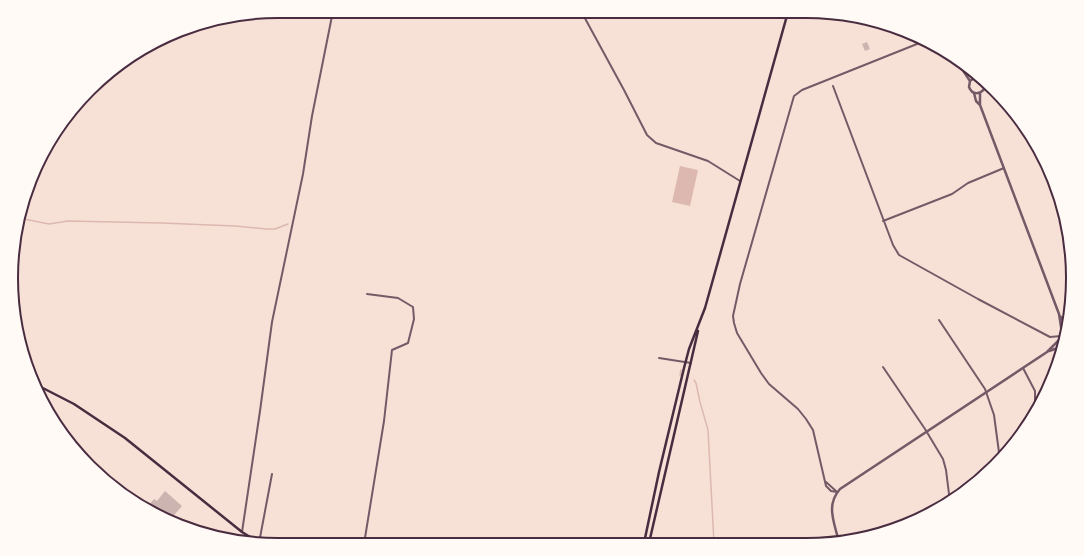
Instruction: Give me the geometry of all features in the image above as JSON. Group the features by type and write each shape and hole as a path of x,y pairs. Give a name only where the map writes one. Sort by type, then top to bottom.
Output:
{"main road":[{"path":"645,538 659,472 686,362 699,325 786,18"},
{"path":"650,538 699,325"},
{"path":"43,388 74,404 125,438 248,536"}],"street":[{"path":"242,532 272,322 303,174 312,116 332,18"},
{"path":"585,18 624,90 646,135 656,143 708,161 740,181"},
{"path":"837,492 826,482 810,424 798,409 769,384 761,373 737,333 733,316 760,212 771,180 794,96 797,92 804,89 918,44"},
{"path":"964,72 970,81 969,87 974,93 976,101 980,106 1004,168 1059,314 1061,329"},
{"path":"833,86 883,221 895,250 899,255 1050,337 1059,336"},
{"path":"974,93 980,93 984,89"},
{"path":"980,93 980,106"},
{"path":"883,221 952,194 968,184 1004,168"},
{"path":"365,538 384,421 392,350 408,343 414,319 413,307 398,298 367,294"},
{"path":"1059,314 1063,320"},
{"path":"938,320 984,389 994,415 999,452"},
{"path":"1046,352 1058,340"},
{"path":"837,536 831,511 832,503 840,488 1022,367 1046,352 1056,348"},
{"path":"659,358 691,363"},
{"path":"883,367 926,432 945,464 949,495"},
{"path":"1022,367 1035,391 1035,400"},
{"path":"261,537 272,474"}],"shaded area":[{"path":"680,166 698,170 690,206 672,202"}],"building":[{"path":"867,42 870,49 865,51 862,44"},
{"path":"165,491 182,506 174,516 150,504 154,499 157,501"}],"waterway":[{"path":"25,219 49,224 68,221 161,223 235,226 266,229 275,229 288,224"},
{"path":"681,370 681,375"},
{"path":"694,380 708,430 714,538"}]}
